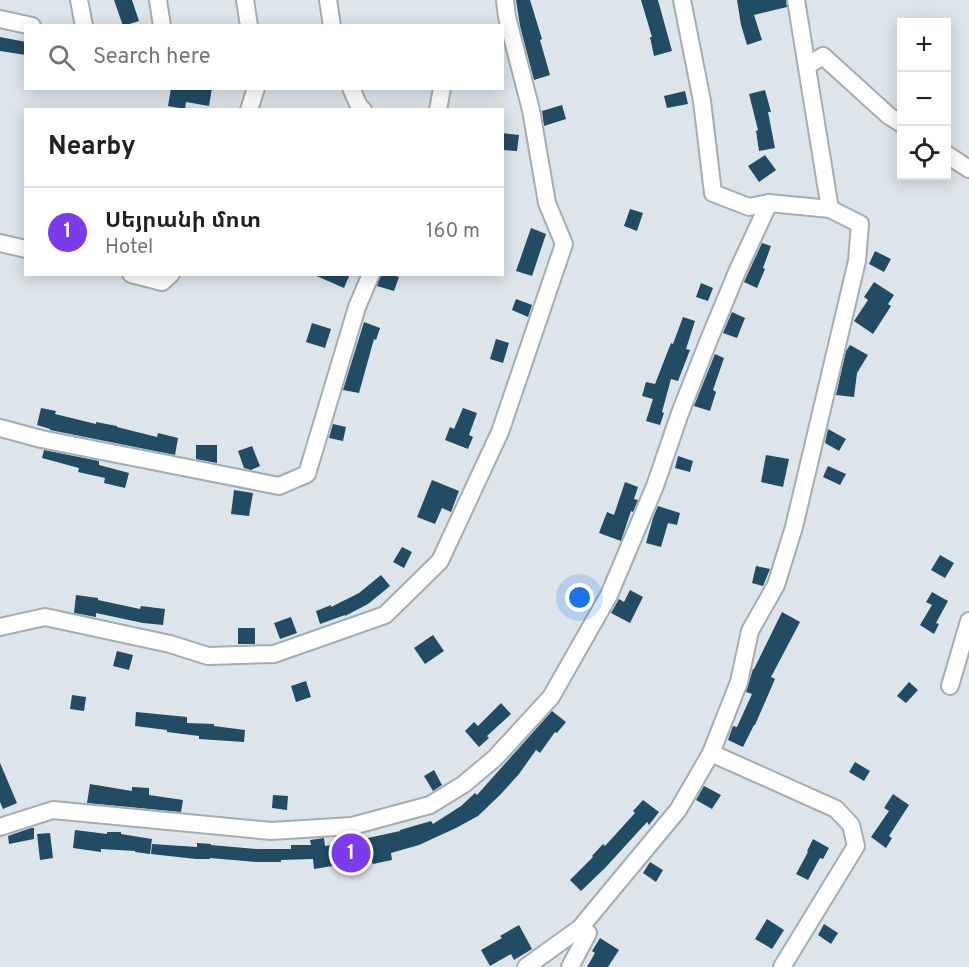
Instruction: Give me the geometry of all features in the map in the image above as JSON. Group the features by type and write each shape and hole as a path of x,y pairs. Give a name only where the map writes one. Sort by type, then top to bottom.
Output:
{"street":[{"path":"79,0 84,24"},
{"path":"158,0 162,24"},
{"path":"245,0 249,24"},
{"path":"328,0 332,24"},
{"path":"503,21 505,0"},
{"path":"526,967 580,928 678,810 711,753 739,682 750,631 776,585 794,527 857,261 860,224 830,209 769,204 749,207 713,193 702,101 682,0"},
{"path":"796,0 830,209"},
{"path":"0,19 24,24"},
{"path":"0,627 45,616 170,644 208,656 274,654 385,615 440,561 500,432 564,244 547,203 531,110 504,24"},
{"path":"807,66 823,56 897,121"},
{"path":"250,108 255,90"},
{"path":"352,90 361,108"},
{"path":"438,108 442,90"},
{"path":"951,157 969,169"},
{"path":"0,826 53,810 272,831 352,826 430,805 464,784 495,758 551,697 609,595 655,486 708,342 769,204"},
{"path":"0,243 24,249"},
{"path":"139,276 162,282 169,276"},
{"path":"2,432 279,486 307,474 357,307 370,276"},
{"path":"950,686 969,621"},
{"path":"711,753 836,808 851,825 856,846 782,967"},
{"path":"570,967 588,933"}],"building":[{"path":"114,0 132,0 139,21 122,24"},
{"path":"516,0 530,0 550,75 534,80 520,26"},
{"path":"641,0 658,0 672,51 654,56 650,37 652,37"},
{"path":"737,0 786,0 787,7 754,15 762,40 747,45"},
{"path":"0,37 24,42 24,55 0,51"},
{"path":"171,90 212,90 209,106 186,102 185,108 168,106"},
{"path":"765,90 771,112 768,112 775,148 759,151 756,131 758,130 749,94"},
{"path":"685,91 688,104 667,108 664,96"},
{"path":"562,105 566,119 544,126 542,111"},
{"path":"504,133 519,135 517,151 504,150"},
{"path":"765,155 776,170 759,182 748,166"},
{"path":"630,209 643,213 637,231 624,226"},
{"path":"531,228 546,234 532,276 516,271"},
{"path":"762,243 771,246 757,288 744,282"},
{"path":"875,251 891,259 884,272 869,264"},
{"path":"317,276 349,276 344,288"},
{"path":"380,276 399,277 394,291 377,286"},
{"path":"874,282 894,295 888,304 891,306 873,334 854,321 868,300 864,297"},
{"path":"701,283 713,288 708,301 696,297"},
{"path":"516,299 532,305 528,317 512,310"},
{"path":"732,312 745,318 737,338 723,333"},
{"path":"683,317 695,321 686,349 690,350 678,381 671,379 660,425 646,421 653,399 642,396 646,382 655,384"},
{"path":"364,322 380,328 376,340 374,339 359,393 343,390"},
{"path":"312,323 331,329 325,348 306,342"},
{"path":"496,339 509,343 503,363 490,359"},
{"path":"850,345 868,355 857,373 854,397 836,395 846,351"},
{"path":"715,354 724,358 713,390 716,392 710,411 694,406"},
{"path":"41,408 56,411 55,414 96,424 96,422 117,426 157,437 158,433 178,438 175,455 50,430 37,425"},
{"path":"463,408 477,413 469,435 473,437 468,449 445,440 450,427 454,429"},
{"path":"333,424 346,427 343,441 329,438"},
{"path":"828,429 846,439 839,451 825,443"},
{"path":"196,445 217,445 217,463 196,459"},
{"path":"252,446 260,466 251,470 244,468 238,451"},
{"path":"44,450 99,461 99,465 129,473 125,488 104,483 105,478 78,472 79,468 42,458"},
{"path":"766,455 789,459 783,487 761,482"},
{"path":"678,456 693,461 690,472 675,468"},
{"path":"828,466 846,474 840,485 823,477"},
{"path":"432,480 459,491 451,512 442,508 435,524 417,517"},
{"path":"625,482 638,487 634,499 638,500 633,512 631,511 621,541 599,533 607,512 614,515"},
{"path":"234,490 253,493 249,516 231,514"},
{"path":"658,506 680,513 677,525 668,523 661,547 646,543"},
{"path":"402,547 412,552 404,568 393,562"},
{"path":"940,555 954,563 945,578 931,570"},
{"path":"756,566 770,569 763,586 752,583"},
{"path":"381,575 390,586 368,604 345,616 320,624 316,611 331,605 331,607 359,593"},
{"path":"630,590 643,597 630,623 611,613 619,599 624,602"},
{"path":"932,592 948,601 936,623 939,624 934,634 920,625 932,605 926,602"},
{"path":"76,595 140,609 141,606 165,609 163,625 96,613 96,617 74,613"},
{"path":"782,612 800,622 771,677 775,679 743,747 728,740 733,726 737,727 752,694 746,692 753,669"},
{"path":"291,617 297,633 280,639 274,623"},
{"path":"238,628 255,628 255,644 238,644"},
{"path":"433,635 444,651 425,664 414,648"},
{"path":"117,651 133,655 129,670 113,666"},
{"path":"306,681 311,697 296,702 291,686"},
{"path":"909,682 918,690 906,703 897,696"},
{"path":"72,695 86,697 84,711 70,709"},
{"path":"501,703 511,714 487,736 489,738 479,747 465,731 474,722 478,726"},
{"path":"552,711 566,722 557,733 555,732 540,753 536,750 519,774 478,816 419,845 391,853 392,860 314,869 313,859 256,862 151,854 152,844 197,847 197,843 257,849 291,849 291,845 311,845 310,840 324,838 325,846 368,840 368,838 431,821 433,824 461,806 475,793 477,795"},
{"path":"136,712 187,717 187,723 214,724 214,726 245,730 244,742 199,739 199,736 135,726"},
{"path":"855,762 870,771 864,781 849,772"},
{"path":"0,763 17,803 3,809 0,802"},
{"path":"434,770 442,785 433,791 424,776"},
{"path":"90,784 132,791 132,787 149,788 149,795 183,800 181,812 87,803"},
{"path":"704,786 721,795 712,809 696,800"},
{"path":"893,794 909,805 889,836 892,838 886,848 871,837 889,811 884,808"},
{"path":"273,795 288,796 287,810 272,808"},
{"path":"643,800 659,812 649,825 647,822 581,891 570,880 603,844 605,846 635,813 633,811"},
{"path":"34,828 34,839 9,844 8,836"},
{"path":"75,830 107,834 107,832 121,832 121,834 152,839 150,854 135,851 101,849 101,852 73,848"},
{"path":"50,833 53,858 40,860 37,834"},
{"path":"813,839 829,848 823,859 820,858 808,880 796,874"},
{"path":"650,862 663,870 656,882 643,873"},
{"path":"767,919 784,930 772,949 755,939"},
{"path":"824,924 838,933 831,944 818,935"},
{"path":"519,925 532,949 514,960 511,954 490,966 481,950"},
{"path":"600,938 619,950 608,967 587,967 595,953 592,951"}],"place":[{"name":"Սեյրանի մոտ","path":"351,853"}]}
